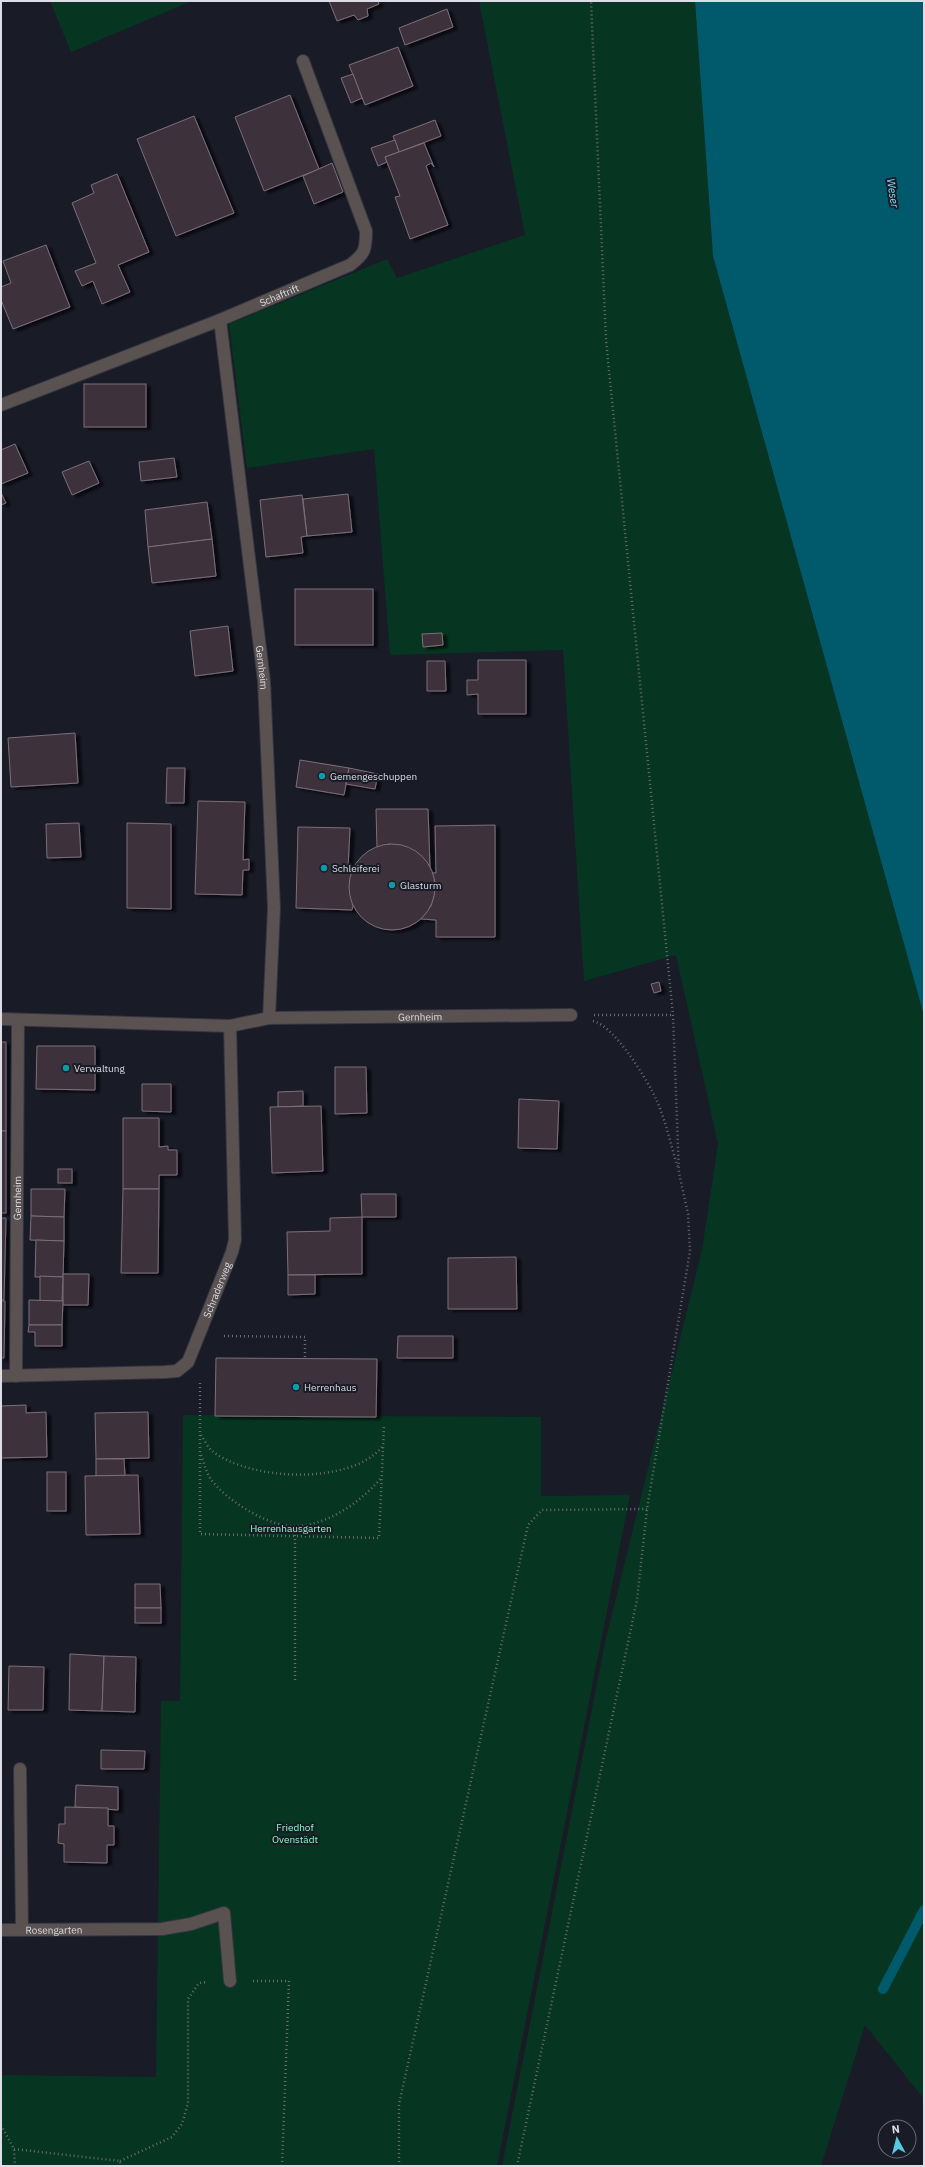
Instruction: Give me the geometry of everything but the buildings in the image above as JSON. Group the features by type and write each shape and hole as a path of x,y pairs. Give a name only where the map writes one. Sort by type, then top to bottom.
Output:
{"street":[{"name":"Schaftrift","path":"1,405 220,320 350,265 362,256 366,244 366,230 303,61"},
{"name":"Gernheim","path":"220,320 264,681 274,908 268,1018"},
{"name":"Gernheim","path":"1,1019 230,1026 268,1018 571,1015"},
{"name":"Gernheim","path":"16,1376 18,1020"},
{"name":"Schraderweg","path":"188,1362 200,1336 232,1252 235,1240 230,1026"},
{"path":"1,1376 165,1372 177,1371 188,1362"},
{"path":"20,1770 22,1930"},
{"name":"Rosengarten","path":"1,1930 162,1929 191,1924 224,1913 230,1981"}],"path":[{"path":"591,1 606,340 673,1015 679,1173"},
{"path":"571,1015 673,1015"},
{"path":"517,2166 637,1600 647,1509 690,1250 688,1214 679,1173 657,1101 619,1040 598,1022 571,1015"},
{"path":"200,1336 305,1337 305,1359"},
{"path":"188,1362 196,1367 200,1376 200,1534 379,1538 384,1426"},
{"path":"200,1434 210,1449 231,1462 250,1469 293,1475 345,1469 364,1463 376,1455 383,1445"},
{"path":"200,1453 210,1478 225,1494 243,1508 262,1517 280,1524 295,1527 314,1524 332,1516 371,1490 382,1477"},
{"path":"398,2166 399,2104 528,1525 542,1510 647,1509"},
{"path":"295,1527 295,1680"},
{"path":"14,2149 120,2161 172,2137 182,2124 188,2103 188,1999 199,1983 230,1981 289,1981 282,2166"},
{"path":"1,2124 14,2149 15,2166"},
{"path":"120,2161 120,2166"}],"green space":[{"path":"50,1 192,1 71,52"},
{"path":"479,1 695,1 713,256 924,1016 924,2099 865,2025 821,2166 502,2166 606,1638 702,1250 718,1144 676,955 584,981 563,650 390,655 374,449 247,468 229,324 387,259 397,278 525,235"},
{"path":"183,1415 541,1417 541,1496 630,1495 497,2166 1,2166 1,2075 156,2077 161,1701 180,1701"}],"water":[{"name":"Weser","path":"695,1 924,1 924,1016 713,256"}],"waterway":[{"path":"883,1989 924,1910"}],"place":[{"name":"Gemengeschuppen","path":"322,776"},
{"name":"Schleiferei","path":"324,868"},
{"name":"Glasturm","path":"392,885"},
{"name":"Verwaltung","path":"66,1068"},
{"name":"Herrenhaus","path":"296,1387"}],"park label":[{"name":"Herrenhausgarten","path":"291,1528"},
{"name":"Friedhof Ovenstädt","path":"295,1832"}]}
